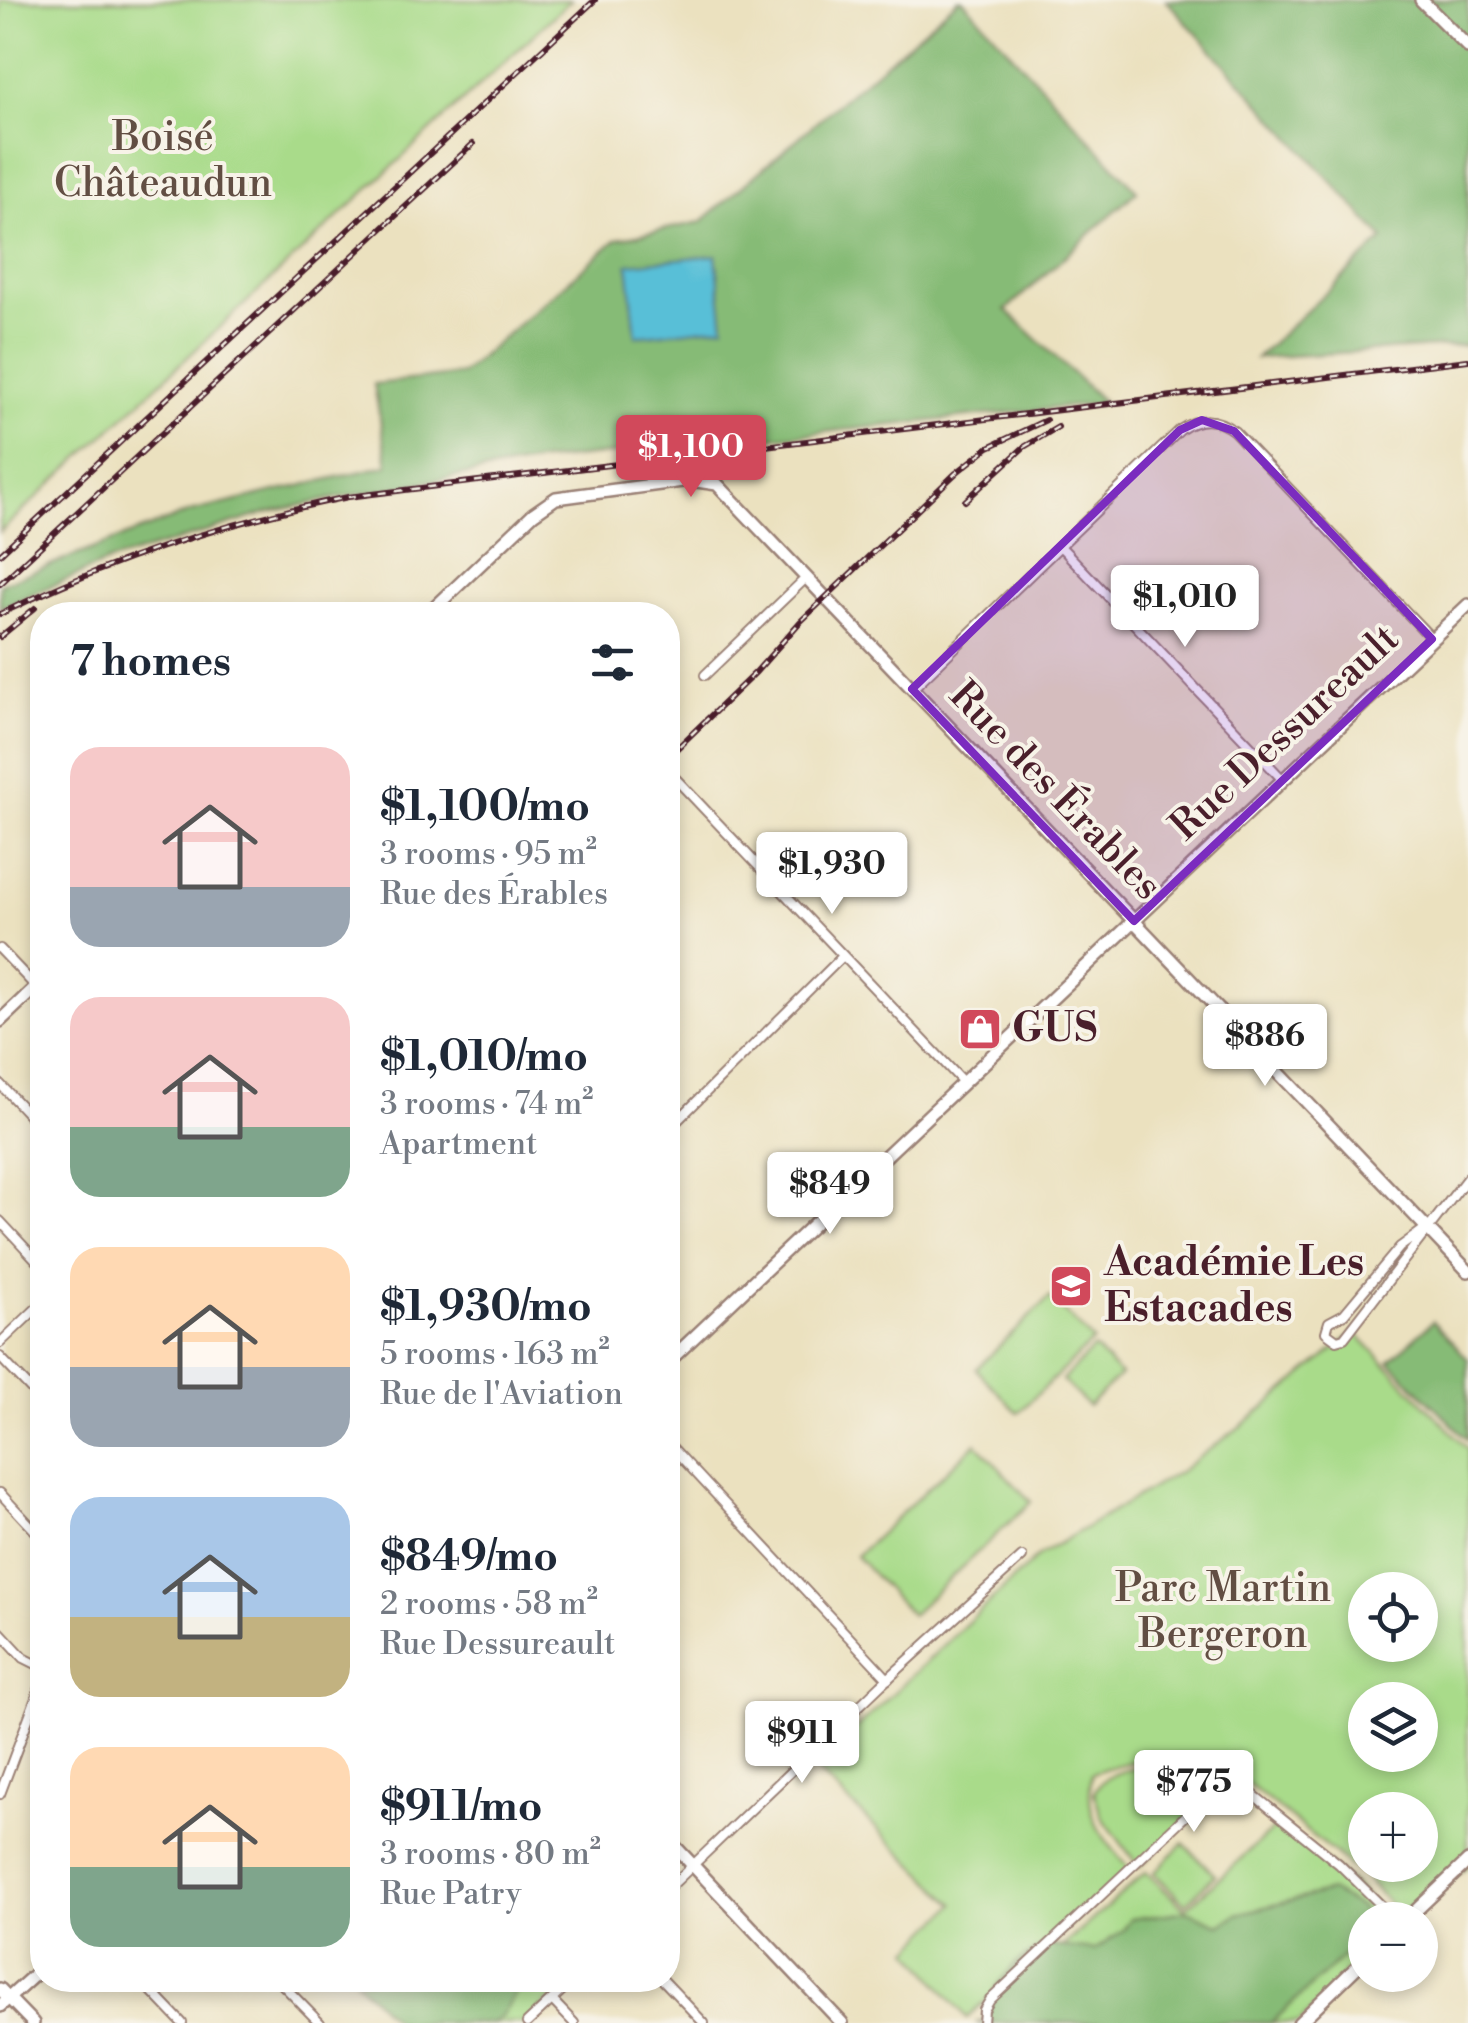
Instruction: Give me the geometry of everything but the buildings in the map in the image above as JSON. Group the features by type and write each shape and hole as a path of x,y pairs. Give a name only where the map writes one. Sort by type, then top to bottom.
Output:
{"street":[{"path":"1421,0 1468,46"},
{"path":"912,689 1180,430 1196,421 1214,420 1234,431 1432,639"},
{"name":"Rue des Érables","path":"441,602 544,505 570,494 681,480 712,482 1468,1271"},
{"path":"1060,546 1283,780"},
{"path":"705,675 806,578"},
{"name":"Rue Dessureault","path":"680,1351 1468,605"},
{"path":"680,783 963,1082"},
{"path":"0,949 30,978"},
{"path":"680,1118 843,956"},
{"path":"0,1021 30,996"},
{"path":"0,1084 30,1116"},
{"path":"1426,1228 1400,1247 1344,1314 1329,1322 1326,1332 1330,1338 1344,1338 1468,1176"},
{"path":"0,1221 30,1253"},
{"path":"0,1343 30,1314"},
{"path":"0,1356 30,1389"},
{"path":"680,1456 888,1679"},
{"path":"0,1494 30,1525"},
{"path":"680,1877 1022,1557"},
{"path":"0,1632 30,1661"},
{"path":"0,1794 30,1714"},
{"path":"984,2023 983,2014 990,2000 1229,1776 1339,1864 1378,1902"},
{"path":"680,1852 842,2023"},
{"path":"1425,1902 1468,1861"},
{"path":"1299,2023 1348,1975"},
{"path":"30,1977 3,1998 34,2023"},
{"path":"152,1992 182,2023"},
{"path":"290,1992 320,2023"},
{"path":"526,2023 560,1992"},
{"path":"675,1992 704,2023"},
{"path":"552,2000 574,2023"}],"highlighted area":[{"path":"1202,420 1234,431 1432,639 1134,921 912,689 1180,430"}],"green space":[{"name":"Boisé Châteaudun","path":"0,0 571,0 0,532"},
{"path":"958,0 963,0 1137,191 1006,310 1104,403 543,461 331,499 270,512 108,562 0,608 0,584 190,512 388,465 374,384 461,374 617,239 701,222"},
{"path":"1166,0 1468,0 1468,345 1256,358 1384,239"},
{"path":"1050,1297 1093,1341 1018,1413 976,1369"},
{"path":"1433,1321 1468,1359 1468,1440 1389,1361"},
{"name":"Parc Martin Bergeron","path":"1355,1332 1468,1449 1468,1866 1425,1902 1387,1902 1370,1882 1438,1882 1438,1792 1348,1792 1348,1864 1213,1756 1167,1757 1106,1768 1092,1773 1090,1803 1104,1837 1131,1871 967,2018 910,1950 955,1904 814,1768 1038,1556 1182,1470"},
{"path":"1094,1348 1120,1375 1088,1406 1062,1380"},
{"path":"976,1443 1031,1502 911,1615 856,1556"},
{"path":"1208,1765 1229,1779 1139,1867 1102,1817 1094,1793 1101,1783 1122,1771"},
{"path":"1279,1824 1372,1902 1348,1902 1348,1977 1299,2023 999,2023 1019,1985 1146,1872 1185,1909"},
{"path":"1183,1843 1215,1875 1185,1904 1154,1873"},
{"path":"1330,1891 1350,1902 1348,1952 1271,2023 976,2023 986,2019 996,1986 1016,1963 1045,1945 1095,1950 1123,1930 1131,1919 1188,1911 1220,1925 1237,1914"},
{"path":"367,1992 517,1992 501,2017 492,2023 397,2023"},
{"path":"378,1992 558,1992 526,2023 408,2023"}],"water":[{"path":"716,255 724,326 636,336 628,264"}],"railway":[{"path":"0,554 595,0"},
{"path":"0,584 473,144"},
{"path":"0,614 84,576 170,544 348,497 1468,360"},
{"path":"680,745 756,672 800,622 956,473 989,447 1046,420"},
{"path":"965,501 1024,447 1058,427"},
{"path":"0,637 30,612"}],"place":[{"name":"GUS","path":"980,1029"},
{"name":"Académie Les Estacades","path":"1071,1286"}]}
